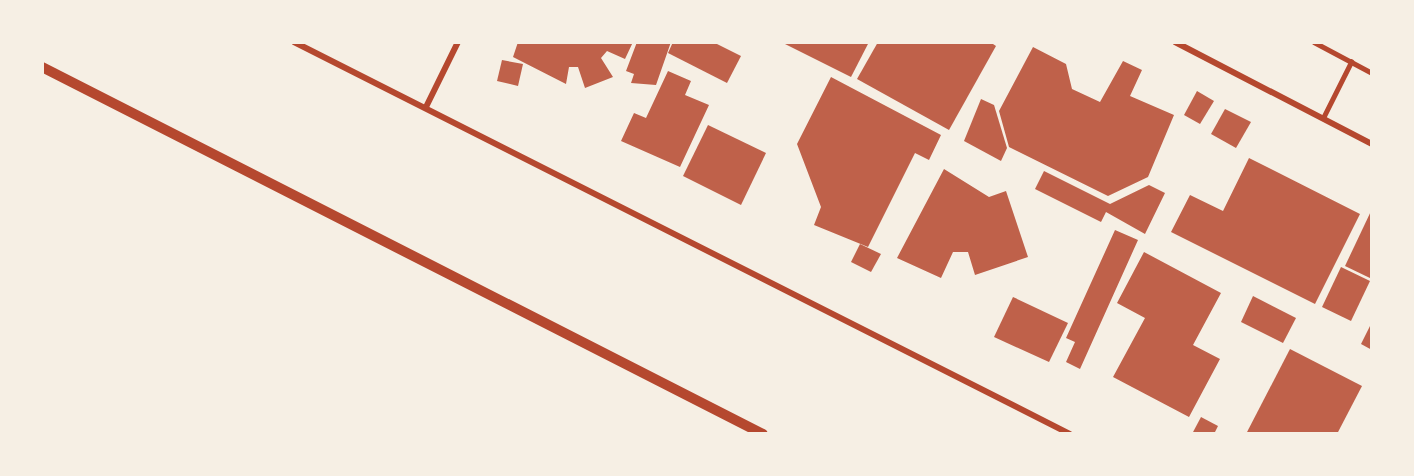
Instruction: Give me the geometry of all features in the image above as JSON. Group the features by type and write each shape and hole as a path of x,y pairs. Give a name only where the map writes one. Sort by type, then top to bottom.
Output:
{"street":[{"path":"294,42 1070,434"},
{"path":"426,107 458,42"},
{"path":"1175,42 1372,144"},
{"path":"42,67 763,434"}],"lane":[{"path":"1314,42 1372,73"},
{"path":"1323,118 1352,62"}],"building":[{"path":"518,42 633,42 625,59 607,51 601,58 613,77 585,88 578,67 569,67 566,84 513,57"},
{"path":"637,42 671,42 656,85 631,83 634,74 626,71"},
{"path":"673,42 713,42 741,56 727,83 668,53"},
{"path":"781,42 869,42 851,77"},
{"path":"878,42 990,42 996,46 949,130 857,79"},
{"path":"1033,47 1066,64 1072,89 1100,102 1123,61 1142,70 1130,96 1174,115 1148,177 1108,196 1009,147 999,111"},
{"path":"502,60 523,64 518,86 497,81"},
{"path":"668,71 691,81 685,95 709,105 680,167 621,141 634,113 646,118"},
{"path":"831,77 941,135 929,160 915,153 868,247 814,225 821,207 797,144"},
{"path":"1197,91 1214,101 1200,124 1184,115"},
{"path":"981,99 994,105 1007,148 1001,161 964,141"},
{"path":"1225,109 1251,122 1236,148 1211,134"},
{"path":"708,125 766,153 741,205 683,176"},
{"path":"1249,158 1360,214 1315,304 1171,232 1190,195 1223,211"},
{"path":"944,169 989,197 1006,191 1028,257 975,275 968,252 953,252 941,278 897,258"},
{"path":"1044,171 1110,204 1149,185 1165,193 1145,234 1106,212 1101,222 1035,189"},
{"path":"1372,209 1372,279 1345,266"},
{"path":"1115,230 1138,240 1080,369 1066,362 1075,342 1066,338"},
{"path":"860,244 881,254 871,272 851,262"},
{"path":"1144,252 1221,293 1193,345 1220,359 1189,417 1113,377 1145,318 1117,303"},
{"path":"1341,267 1370,281 1351,321 1322,307"},
{"path":"1253,296 1296,318 1283,343 1241,322"},
{"path":"1013,297 1068,323 1049,362 994,337"},
{"path":"1372,322 1372,350 1361,344"},
{"path":"1290,349 1362,386 1337,434 1246,434"},
{"path":"1201,417 1218,426 1214,434 1192,434"}]}
